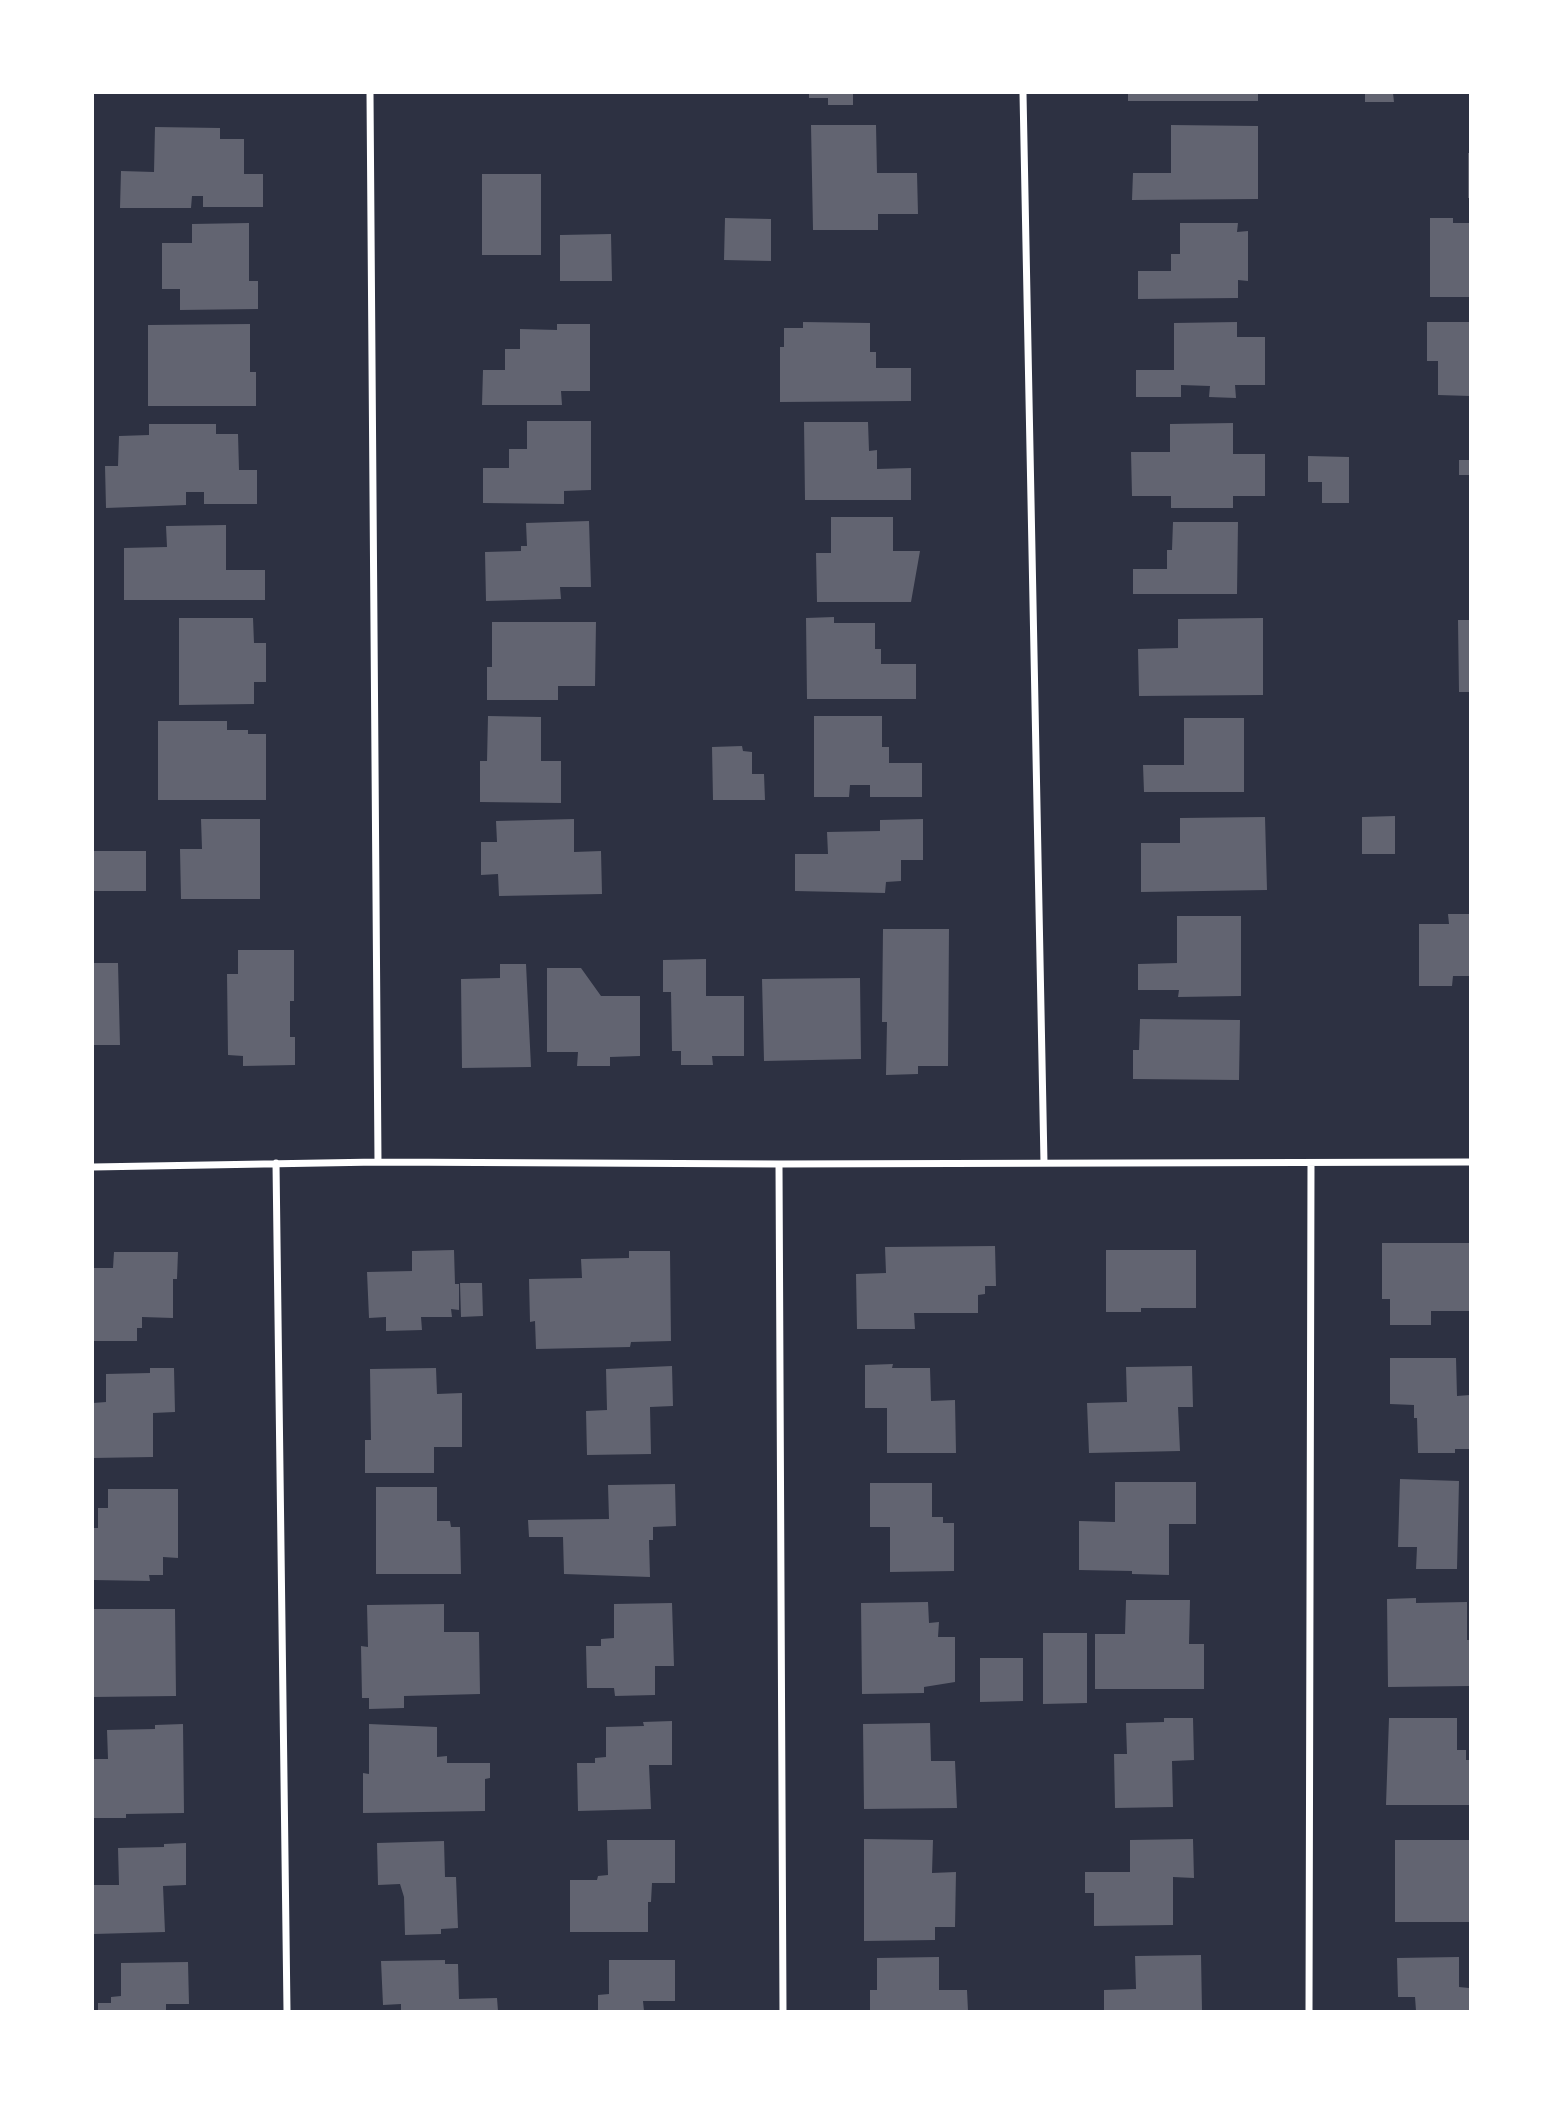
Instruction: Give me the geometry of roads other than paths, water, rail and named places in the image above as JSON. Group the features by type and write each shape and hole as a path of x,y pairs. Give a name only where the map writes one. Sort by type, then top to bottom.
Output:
{"street":[{"path":"370,93 378,1162"},
{"path":"1023,93 1044,1163"},
{"path":"93,1167 378,1162 1470,1162"},
{"path":"276,1163 287,2011"},
{"path":"1309,2011 1311,1163"},
{"path":"779,1164 783,2011"}]}
